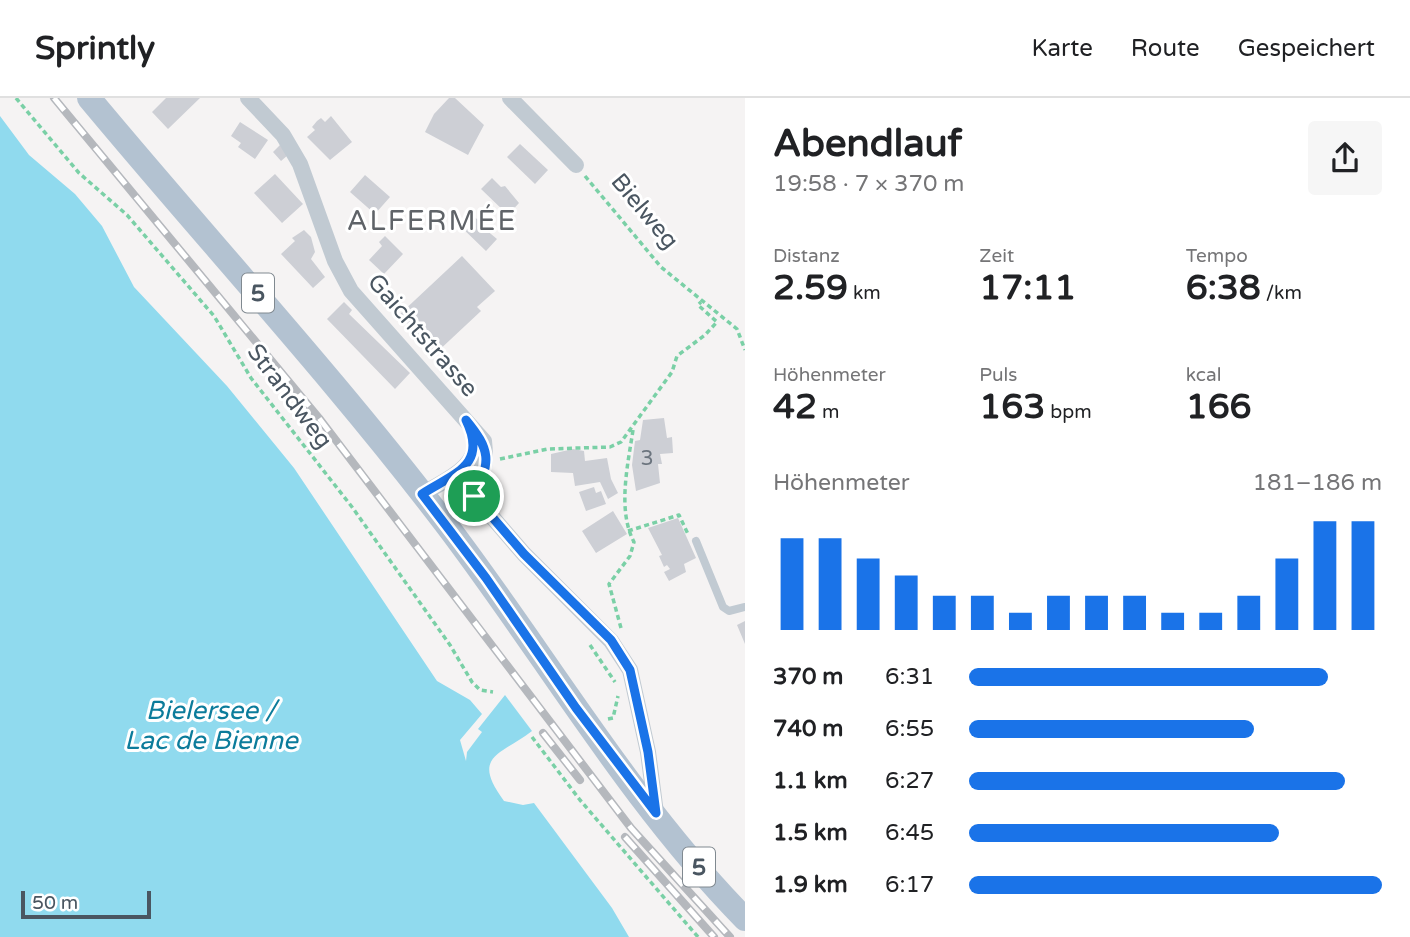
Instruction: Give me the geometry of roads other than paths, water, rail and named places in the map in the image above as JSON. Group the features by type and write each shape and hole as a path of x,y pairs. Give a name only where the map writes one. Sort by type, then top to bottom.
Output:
{"main road":[{"name":"5","path":"89,98 310,354 444,521 576,708 656,813 745,919"}],"street":[{"name":"Gaichtstrasse","path":"248,98 283,135 300,164 335,261 351,291 484,441 486,459 482,480 474,496"},
{"name":"Bielweg","path":"510,98 576,165"},
{"name":"Gaichtstrasse","path":"422,494 457,474 467,464 474,451 474,436 466,420"},
{"path":"444,521 474,496 524,554 611,640 630,670 648,752 656,813"}],"lane":[{"path":"696,541 723,607 729,611 745,607"}],"water":[{"name":"Bielersee / Lac de Bienne","path":"0,116 29,155 75,194 102,226 134,287 227,386 294,468 437,681 470,700 482,714 460,740 466,761 467,752 482,732 478,729 505,695 532,731 493,758 490,775 494,786 504,801 523,805 534,803 612,908 629,937 0,937"}],"railway":[{"path":"54,98 319,418 631,828 730,937"},
{"path":"543,733 580,780"},
{"path":"625,837 714,937"}],"district":[{"name":"ALFERMÉE","path":"432,220"}]}
